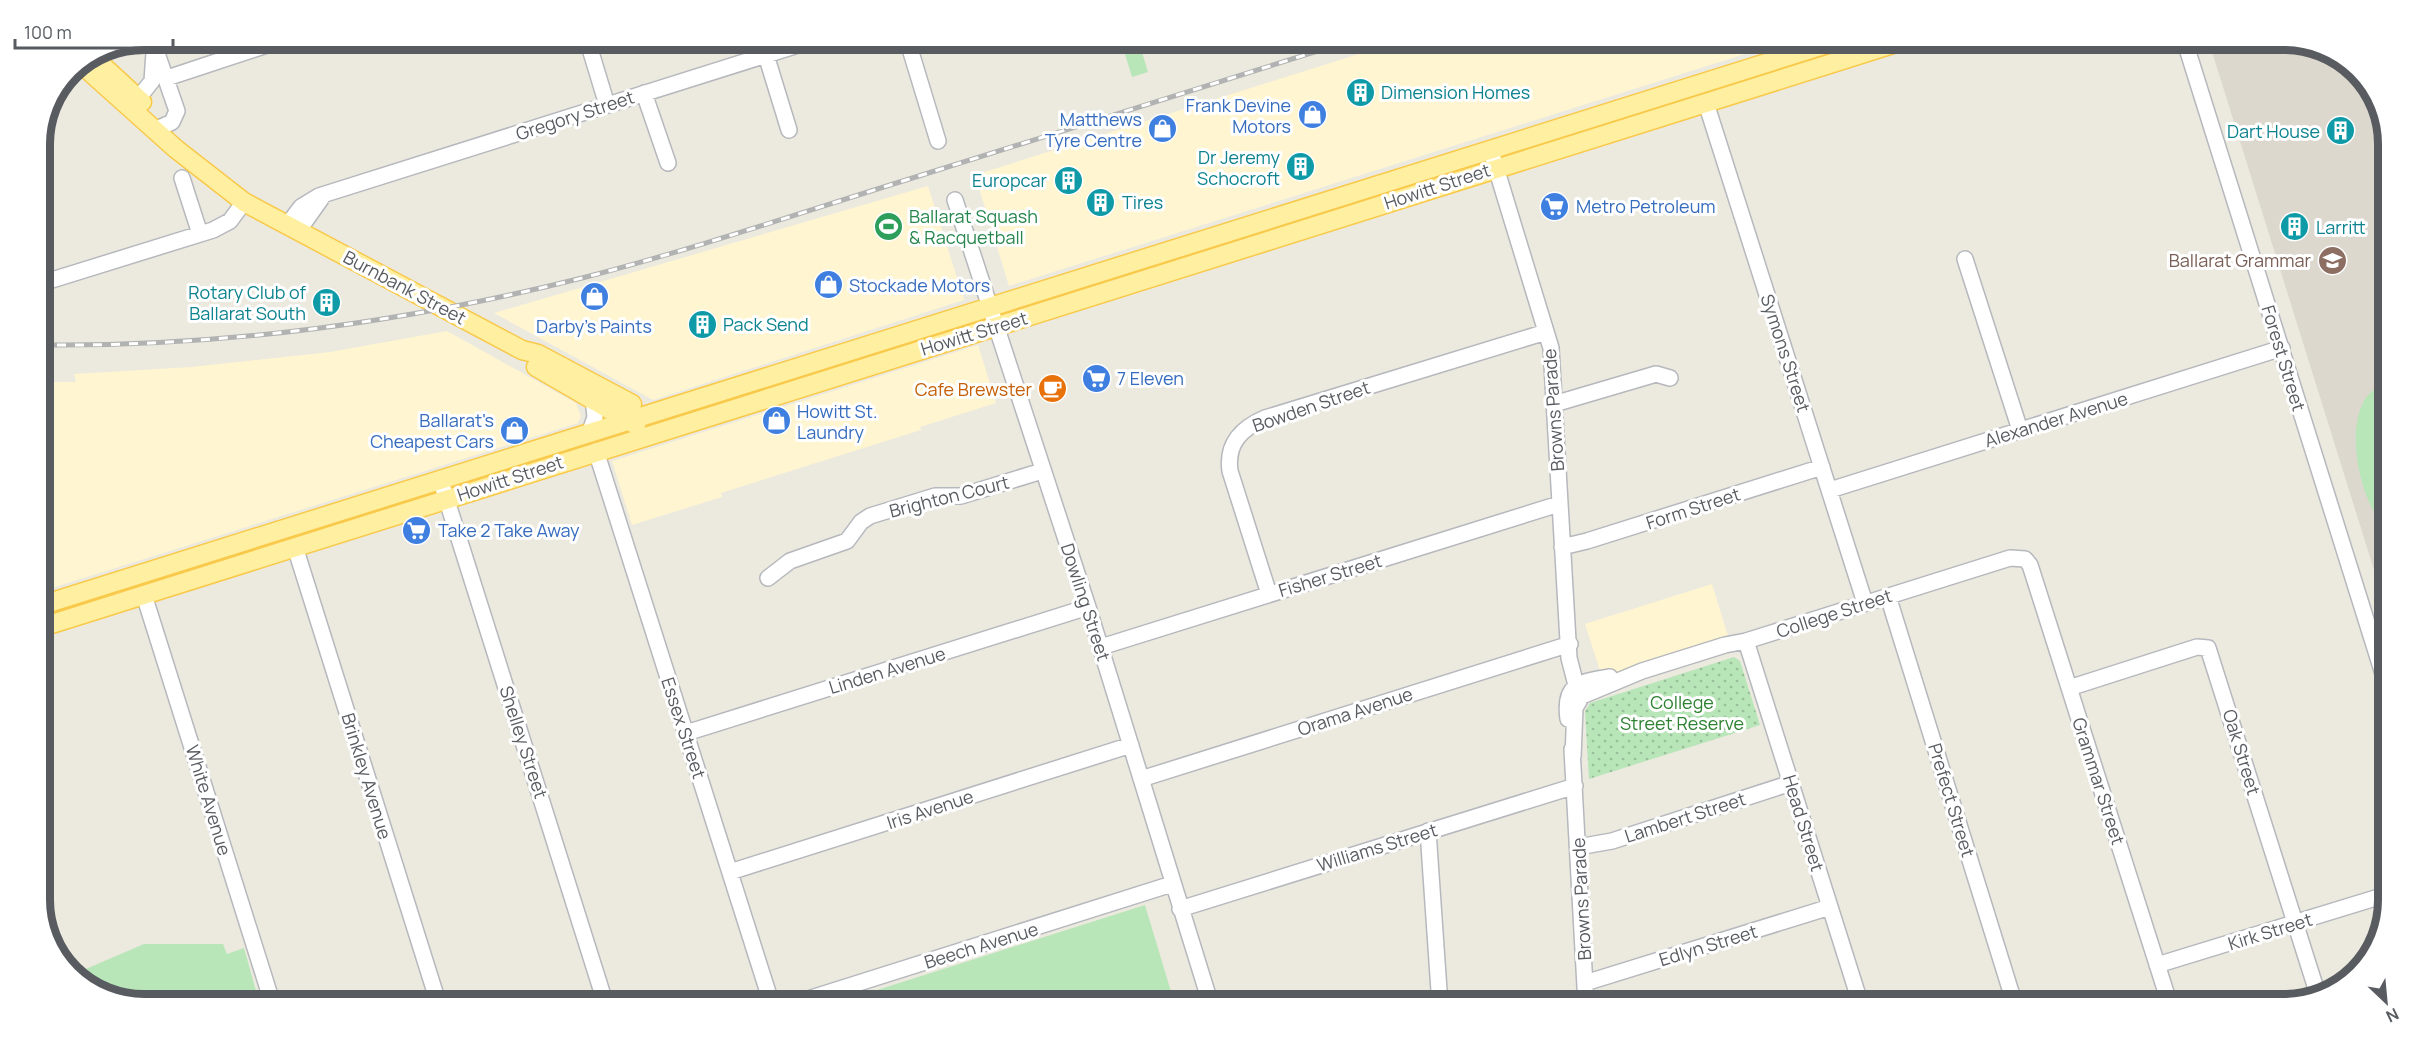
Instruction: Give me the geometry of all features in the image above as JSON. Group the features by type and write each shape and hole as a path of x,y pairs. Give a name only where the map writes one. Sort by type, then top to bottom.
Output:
{"main road":[{"name":"Howitt Street","path":"50,603 440,480 593,443 646,435 990,306 1808,50"},
{"name":"Howitt Street","path":"50,625 447,499 593,443 632,412 650,414 772,386 997,327 1496,167 1874,50"},
{"name":"Burnbank Street","path":"97,62 134,103"},
{"name":"Burnbank Street","path":"87,68 134,103 244,202 522,350 538,354 632,412 646,435"},
{"name":"Burnbank Street","path":"161,127 294,227"},
{"name":"Burnbank Street","path":"522,350 534,366 593,398 632,412"}],"street":[{"path":"134,103 152,81 153,50"},
{"path":"157,50 177,111 176,117 161,127"},
{"path":"167,78 252,50"},
{"path":"590,50 607,105"},
{"name":"Gregory Street","path":"294,227 304,204 334,191 784,50"},
{"path":"910,50 938,141"},
{"name":"Forest Street","path":"2187,50 2378,658"},
{"path":"766,56 789,130"},
{"path":"644,93 668,164"},
{"name":"Symons Street","path":"1706,103 1864,603"},
{"name":"Browns Parade","path":"1491,149 1551,354 1559,504 1570,644 1583,687 1566,700 1575,786 1586,994"},
{"path":"182,178 200,234"},
{"name":"Dowling Street","path":"955,200 1101,647 1172,885 1207,994"},
{"path":"50,281 200,234 230,222 244,202"},
{"path":"1965,259 2020,430"},
{"name":"Bowden Street","path":"1269,594 1230,471 1230,453 1243,430 1265,418 1546,332"},
{"name":"Alexander Avenue","path":"1830,490 2282,348"},
{"path":"1554,404 1656,374 1670,378"},
{"path":"593,398 595,417 593,443"},
{"path":"646,435 650,414"},
{"name":"Essex Street","path":"593,443 769,994"},
{"name":"Form Street","path":"1562,546 1587,541 1822,466"},
{"name":"Brighton Court","path":"768,578 790,561 847,541 861,522 870,516 934,496 962,496 1042,471"},
{"name":"Shelley Street","path":"440,480 603,994"},
{"name":"Fisher Street","path":"1101,647 1559,504"},
{"name":"Brinkley Avenue","path":"295,547 436,994"},
{"name":"College Street","path":"1583,687 1725,645 1746,641 2010,558 2025,559"},
{"name":"Grammar Street","path":"2025,559 2030,565 2166,994"},
{"name":"White Avenue","path":"144,595 270,994"},
{"name":"Prefect Street","path":"1888,596 2012,994"},
{"name":"Linden Avenue","path":"686,733 1088,607"},
{"name":"Head Street","path":"1746,641 1858,994"},
{"name":"Orama Avenue","path":"1141,779 1570,644"},
{"name":"Oak Street","path":"2069,688 2209,644 2316,988"},
{"name":"Iris Avenue","path":"730,872 1131,744"},
{"name":"Lambert Street","path":"1578,847 1612,841 1791,783"},
{"name":"Williams Street","path":"1180,909 1575,786"},
{"path":"1428,831 1435,994"},
{"name":"Beech Avenue","path":"824,994 1172,885"},
{"name":"Kirk Street","path":"2157,965 2378,897"},
{"name":"Edlyn Street","path":"1585,983 1830,907"}],"shaded area":[{"path":"1371,50 1758,50 1009,286 975,175"},
{"name":"Ballarat Grammar","path":"2211,50 2302,51 2331,62 2346,73 2363,91 2377,126 2378,583"},
{"path":"928,186 964,300 653,400 494,313"},
{"path":"447,331 576,403 581,416 578,423 50,589 50,382 76,382 74,374 191,367 330,352"},
{"path":"978,345 996,403 920,427 921,430 721,493 722,497 632,525 612,461"},
{"path":"1712,584 1728,636 1602,677 1585,624"}],"green space":[{"path":"1124,50 1141,50 1148,72 1132,77"},
{"path":"2378,387 2378,519 2362,484 2356,447 2359,413 2365,399"},
{"name":"College Street Reserve","path":"1734,657 1740,661 1760,725 1589,779 1585,711 1590,703"},
{"path":"1145,905 1172,994 865,994"},
{"path":"144,944 223,944 227,954 244,948 257,994 126,993 97,982 81,971"}],"railway":[{"path":"50,345 177,342 315,329 383,319 519,293 707,243 1321,50"}],"place":[{"name":"Dimension Homes","path":"1360,92"},
{"name":"Frank Devine Motors","path":"1312,115"},
{"name":"Matthews Tyre Centre","path":"1163,129"},
{"name":"Dart House","path":"2341,131"},
{"name":"Dr Jeremy Schocroft","path":"1301,167"},
{"name":"Europcar","path":"1068,180"},
{"name":"Tires","path":"1101,202"},
{"name":"Metro Petroleum","path":"1555,206"},
{"name":"Ballarat Squash & Racquetball","path":"888,226"},
{"name":"Larritt","path":"2295,227"},
{"name":"Ballarat Grammar","path":"2332,260"},
{"name":"Stockade Motors","path":"828,285"},
{"name":"Darby's Paints","path":"594,297"},
{"name":"Rotary Club of Ballarat South","path":"327,302"},
{"name":"Pack Send","path":"702,324"},
{"name":"7 Eleven","path":"1096,378"},
{"name":"Cafe Brewster","path":"1053,389"},
{"name":"Howitt St. Laundry","path":"776,421"},
{"name":"Ballarat's Cheapest Cars","path":"515,430"},
{"name":"Take 2 Take Away","path":"417,530"}]}
